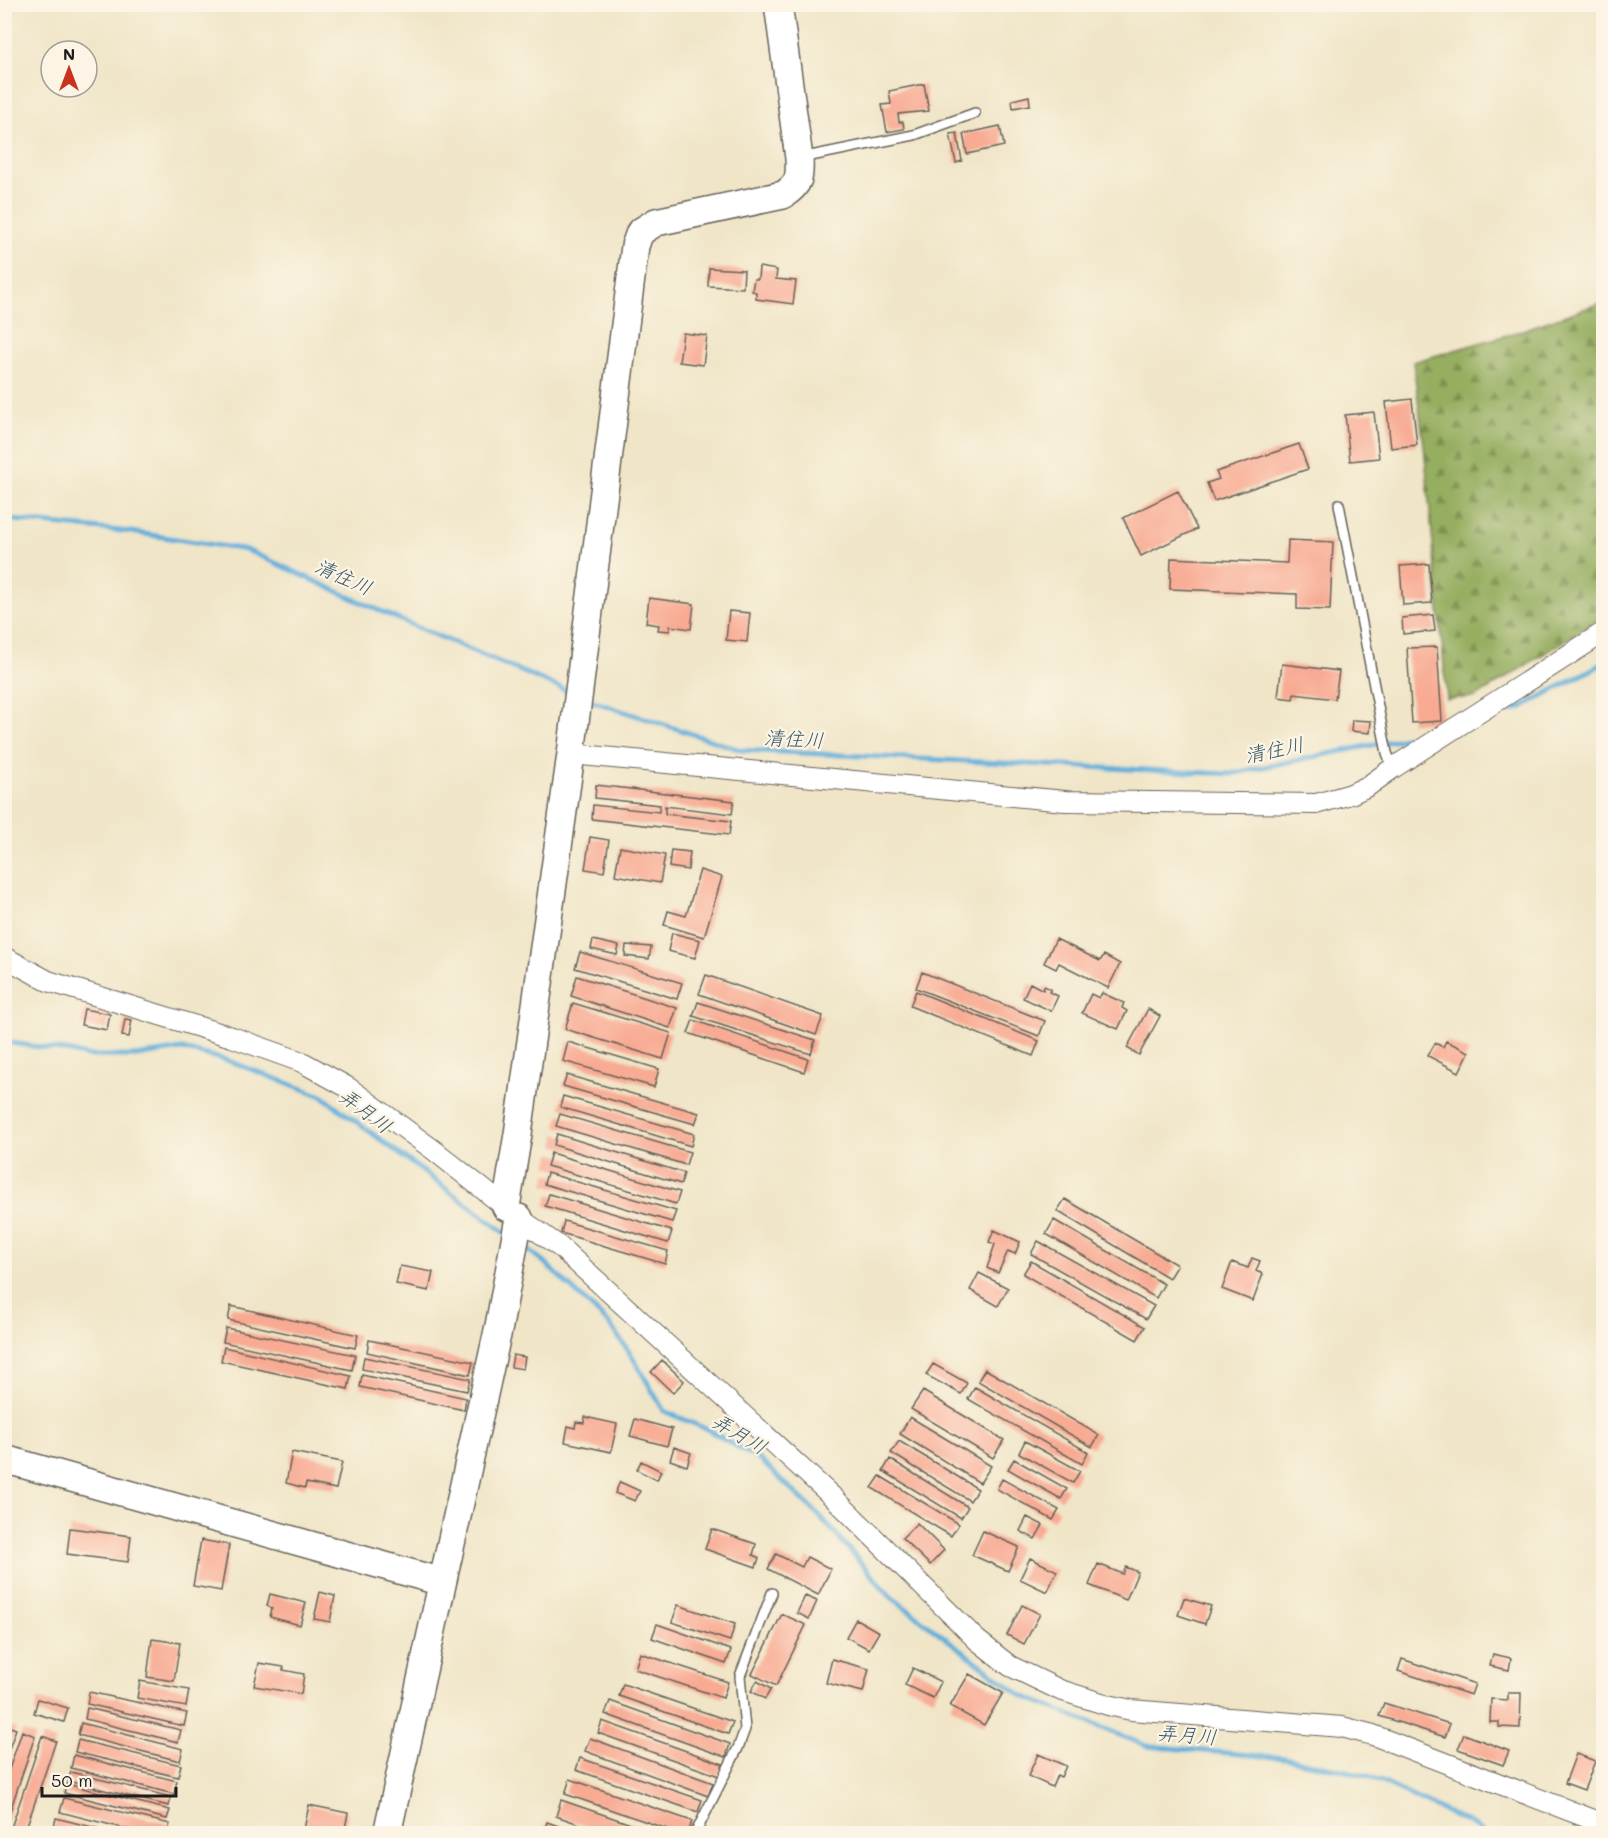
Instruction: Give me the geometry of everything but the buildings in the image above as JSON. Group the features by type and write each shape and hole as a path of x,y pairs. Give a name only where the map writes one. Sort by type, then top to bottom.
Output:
{"street":[{"path":"387,1833 499,1326 512,1213 518,1134 571,754 635,246 640,232 656,222 783,195 794,189 800,176 799,158 778,4"},
{"path":"571,754 1077,801 1316,804 1351,794 1368,786 1392,768 1604,632"},
{"path":"4,957 48,981 232,1037 302,1062 349,1088 435,1151 512,1213 560,1246 835,1498 977,1640 1010,1666 1060,1690 1131,1710 1342,1727 1373,1735 1604,1824"},
{"path":"4,1459 442,1582"}],"lane":[{"path":"799,158 914,135 975,113"},
{"path":"1339,504 1387,753 1392,768"},
{"path":"695,1833 738,1748 745,1729 740,1676 772,1593"}],"green space":[{"path":"1603,302 1603,616 1476,697 1447,699 1424,445 1413,362 1514,333"}],"waterway":[{"name":"清住川","path":"4,519 131,532 247,550 398,619 572,693"},
{"name":"清住川","path":"1489,716 1520,708 1604,663"},
{"name":"清住川","path":"586,699 741,750 1230,774 1397,740 1439,729"},
{"name":"弄月川","path":"4,1042 87,1056 136,1056 182,1049 226,1060 322,1096 508,1235"},
{"name":"弄月川","path":"523,1246 544,1262 609,1324 632,1356 664,1411 711,1431 760,1460 818,1514 890,1596 1021,1695 1147,1746 1285,1758 1369,1776 1467,1822 1486,1834"}]}
